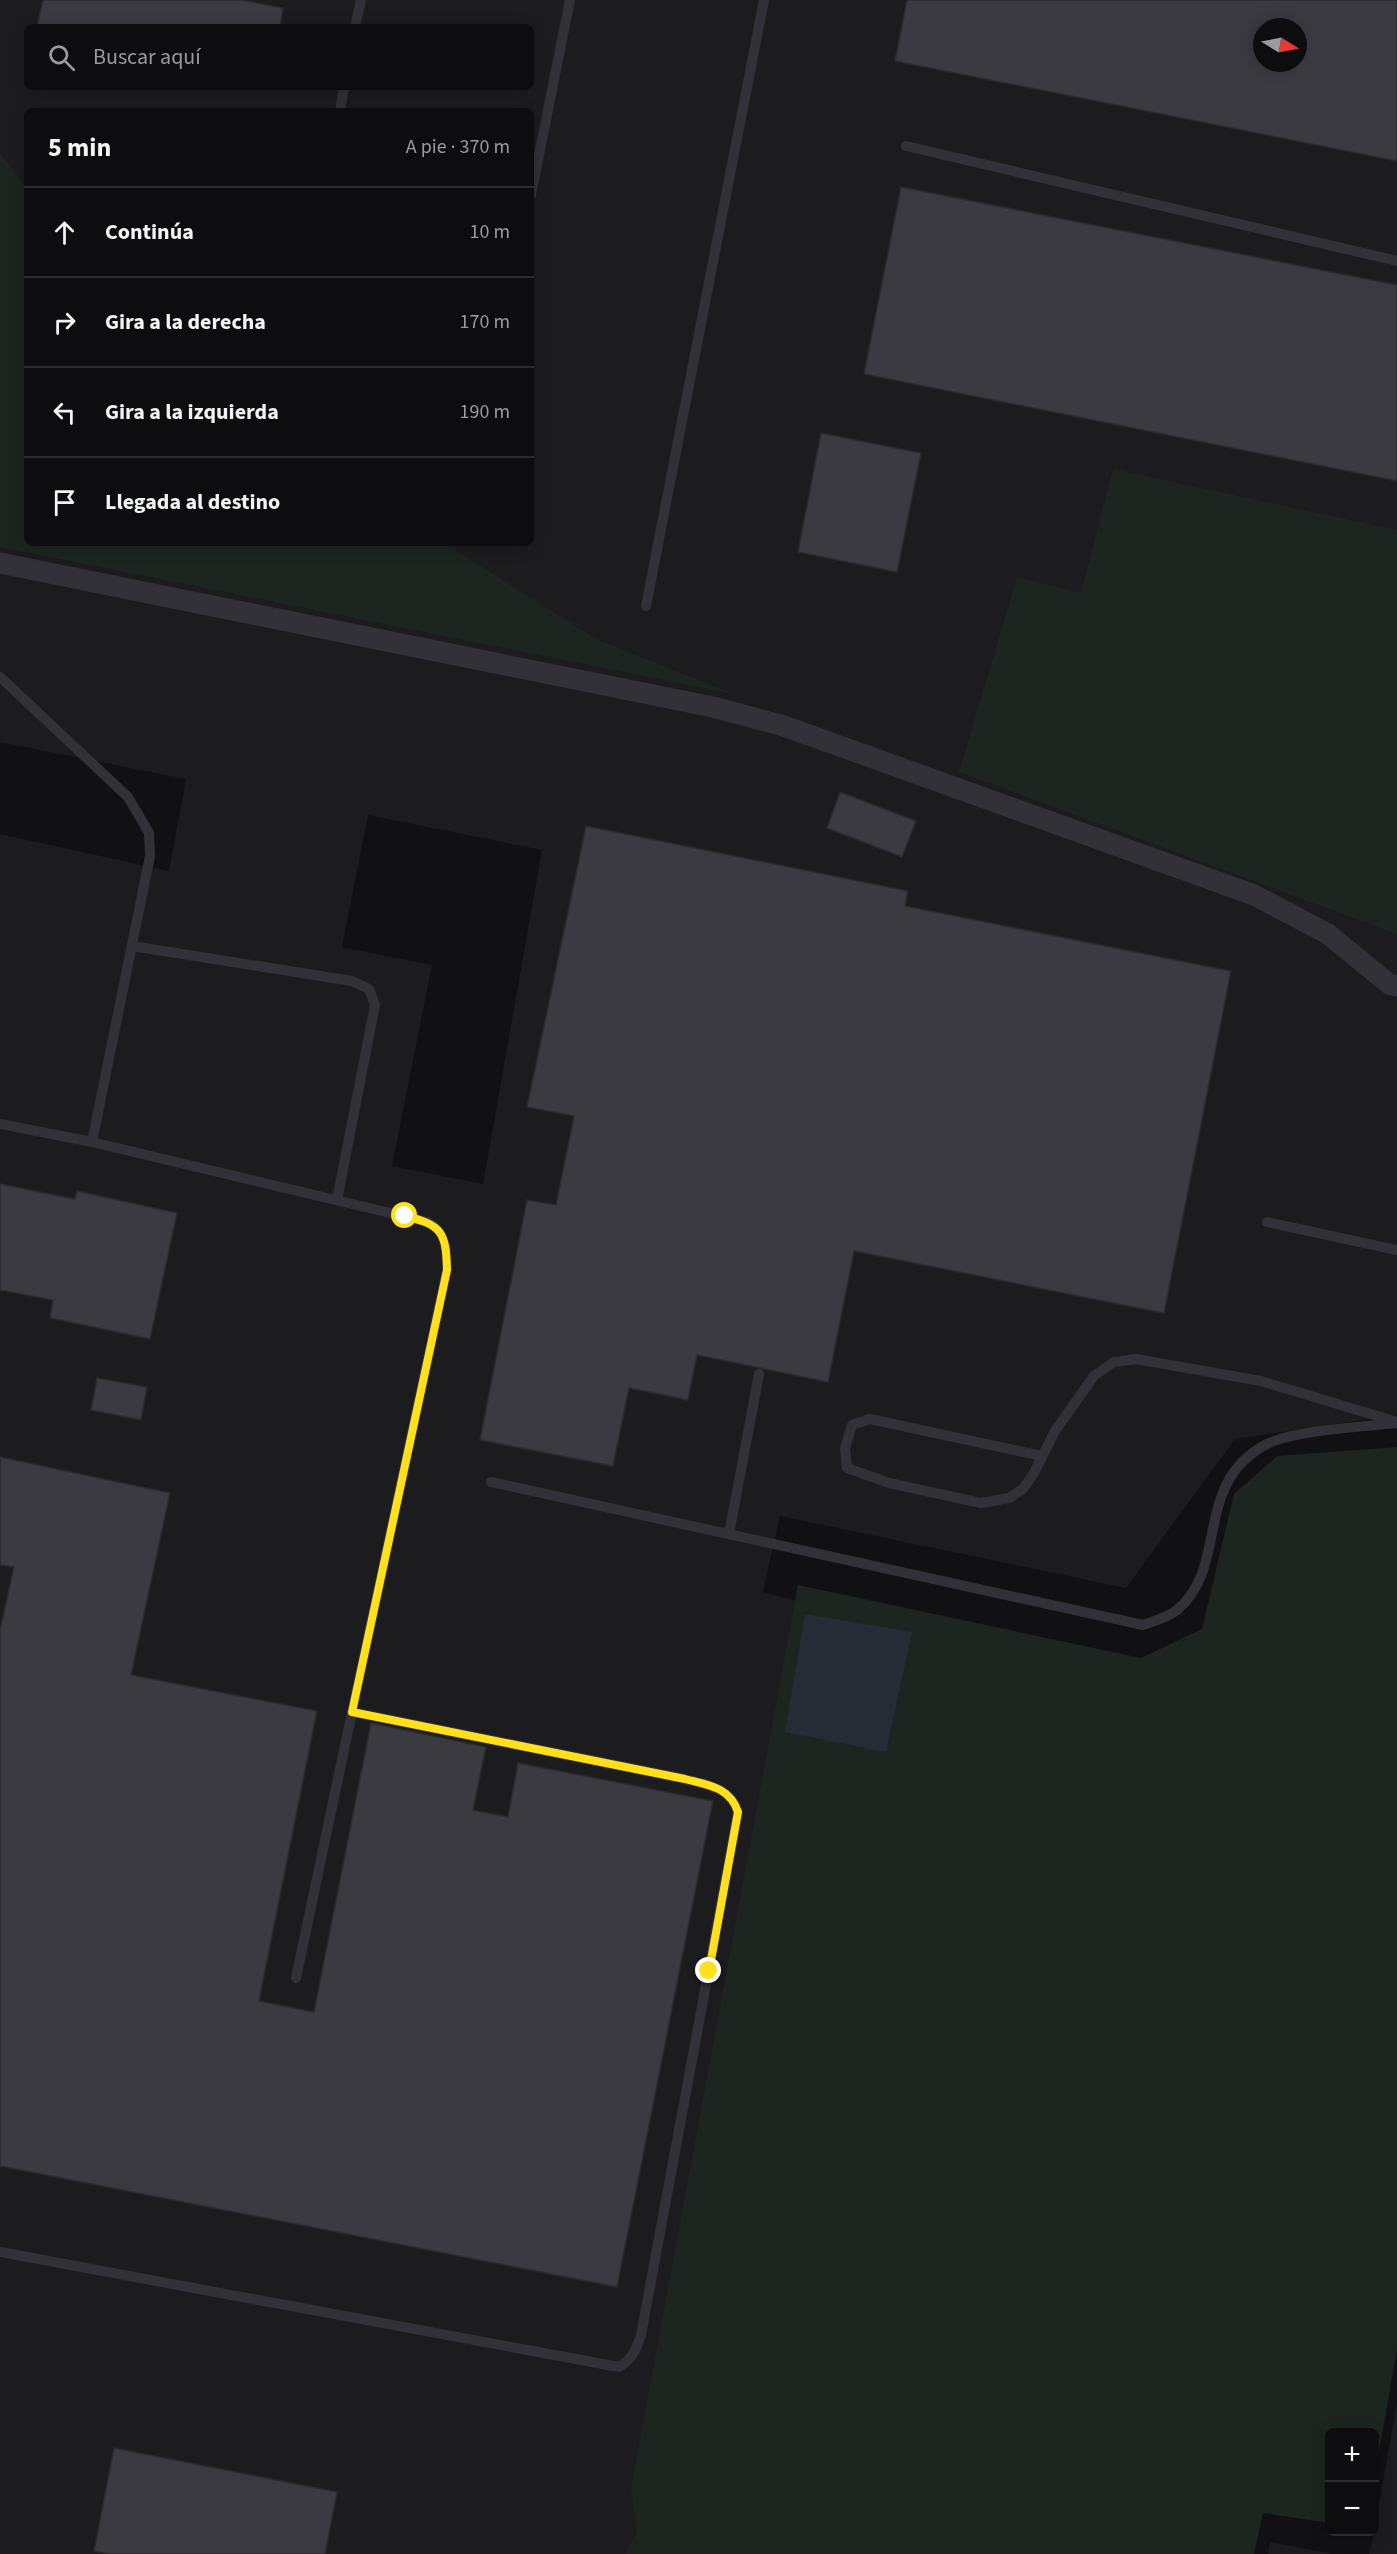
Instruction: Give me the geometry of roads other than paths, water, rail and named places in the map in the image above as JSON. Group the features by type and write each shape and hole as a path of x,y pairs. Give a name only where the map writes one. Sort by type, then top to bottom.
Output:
{"street":[{"path":"0,563 713,707 784,726 1254,895 1328,933 1383,979 1397,986"}],"lane":[{"path":"357,24 361,0"},
{"path":"534,180 570,0"},
{"path":"646,606 764,0"},
{"path":"340,108 344,90"},
{"path":"906,146 1397,261"},
{"path":"0,676 128,797 146,825 151,842 92,1142"},
{"path":"132,946 352,981 369,989 375,1005 337,1200"},
{"path":"0,1124 92,1142 428,1222 438,1228 443,1238 447,1253 447,1270 296,1978"},
{"path":"1267,1222 1397,1250"},
{"path":"1042,1456 870,1419 852,1425 844,1448 847,1468 889,1483 981,1503 1009,1498 1023,1489 1042,1456 1055,1431 1094,1376 1114,1362 1136,1359 1261,1381 1397,1422"},
{"path":"729,1534 759,1374"},
{"path":"491,1482 1143,1624 1167,1617 1177,1610 1194,1590 1204,1566 1215,1512 1228,1477 1256,1450 1290,1436 1397,1422"},
{"path":"0,2252 619,2367 632,2358 641,2335 669,2188 738,1812 735,1803 725,1792 715,1786 352,1712"}]}
